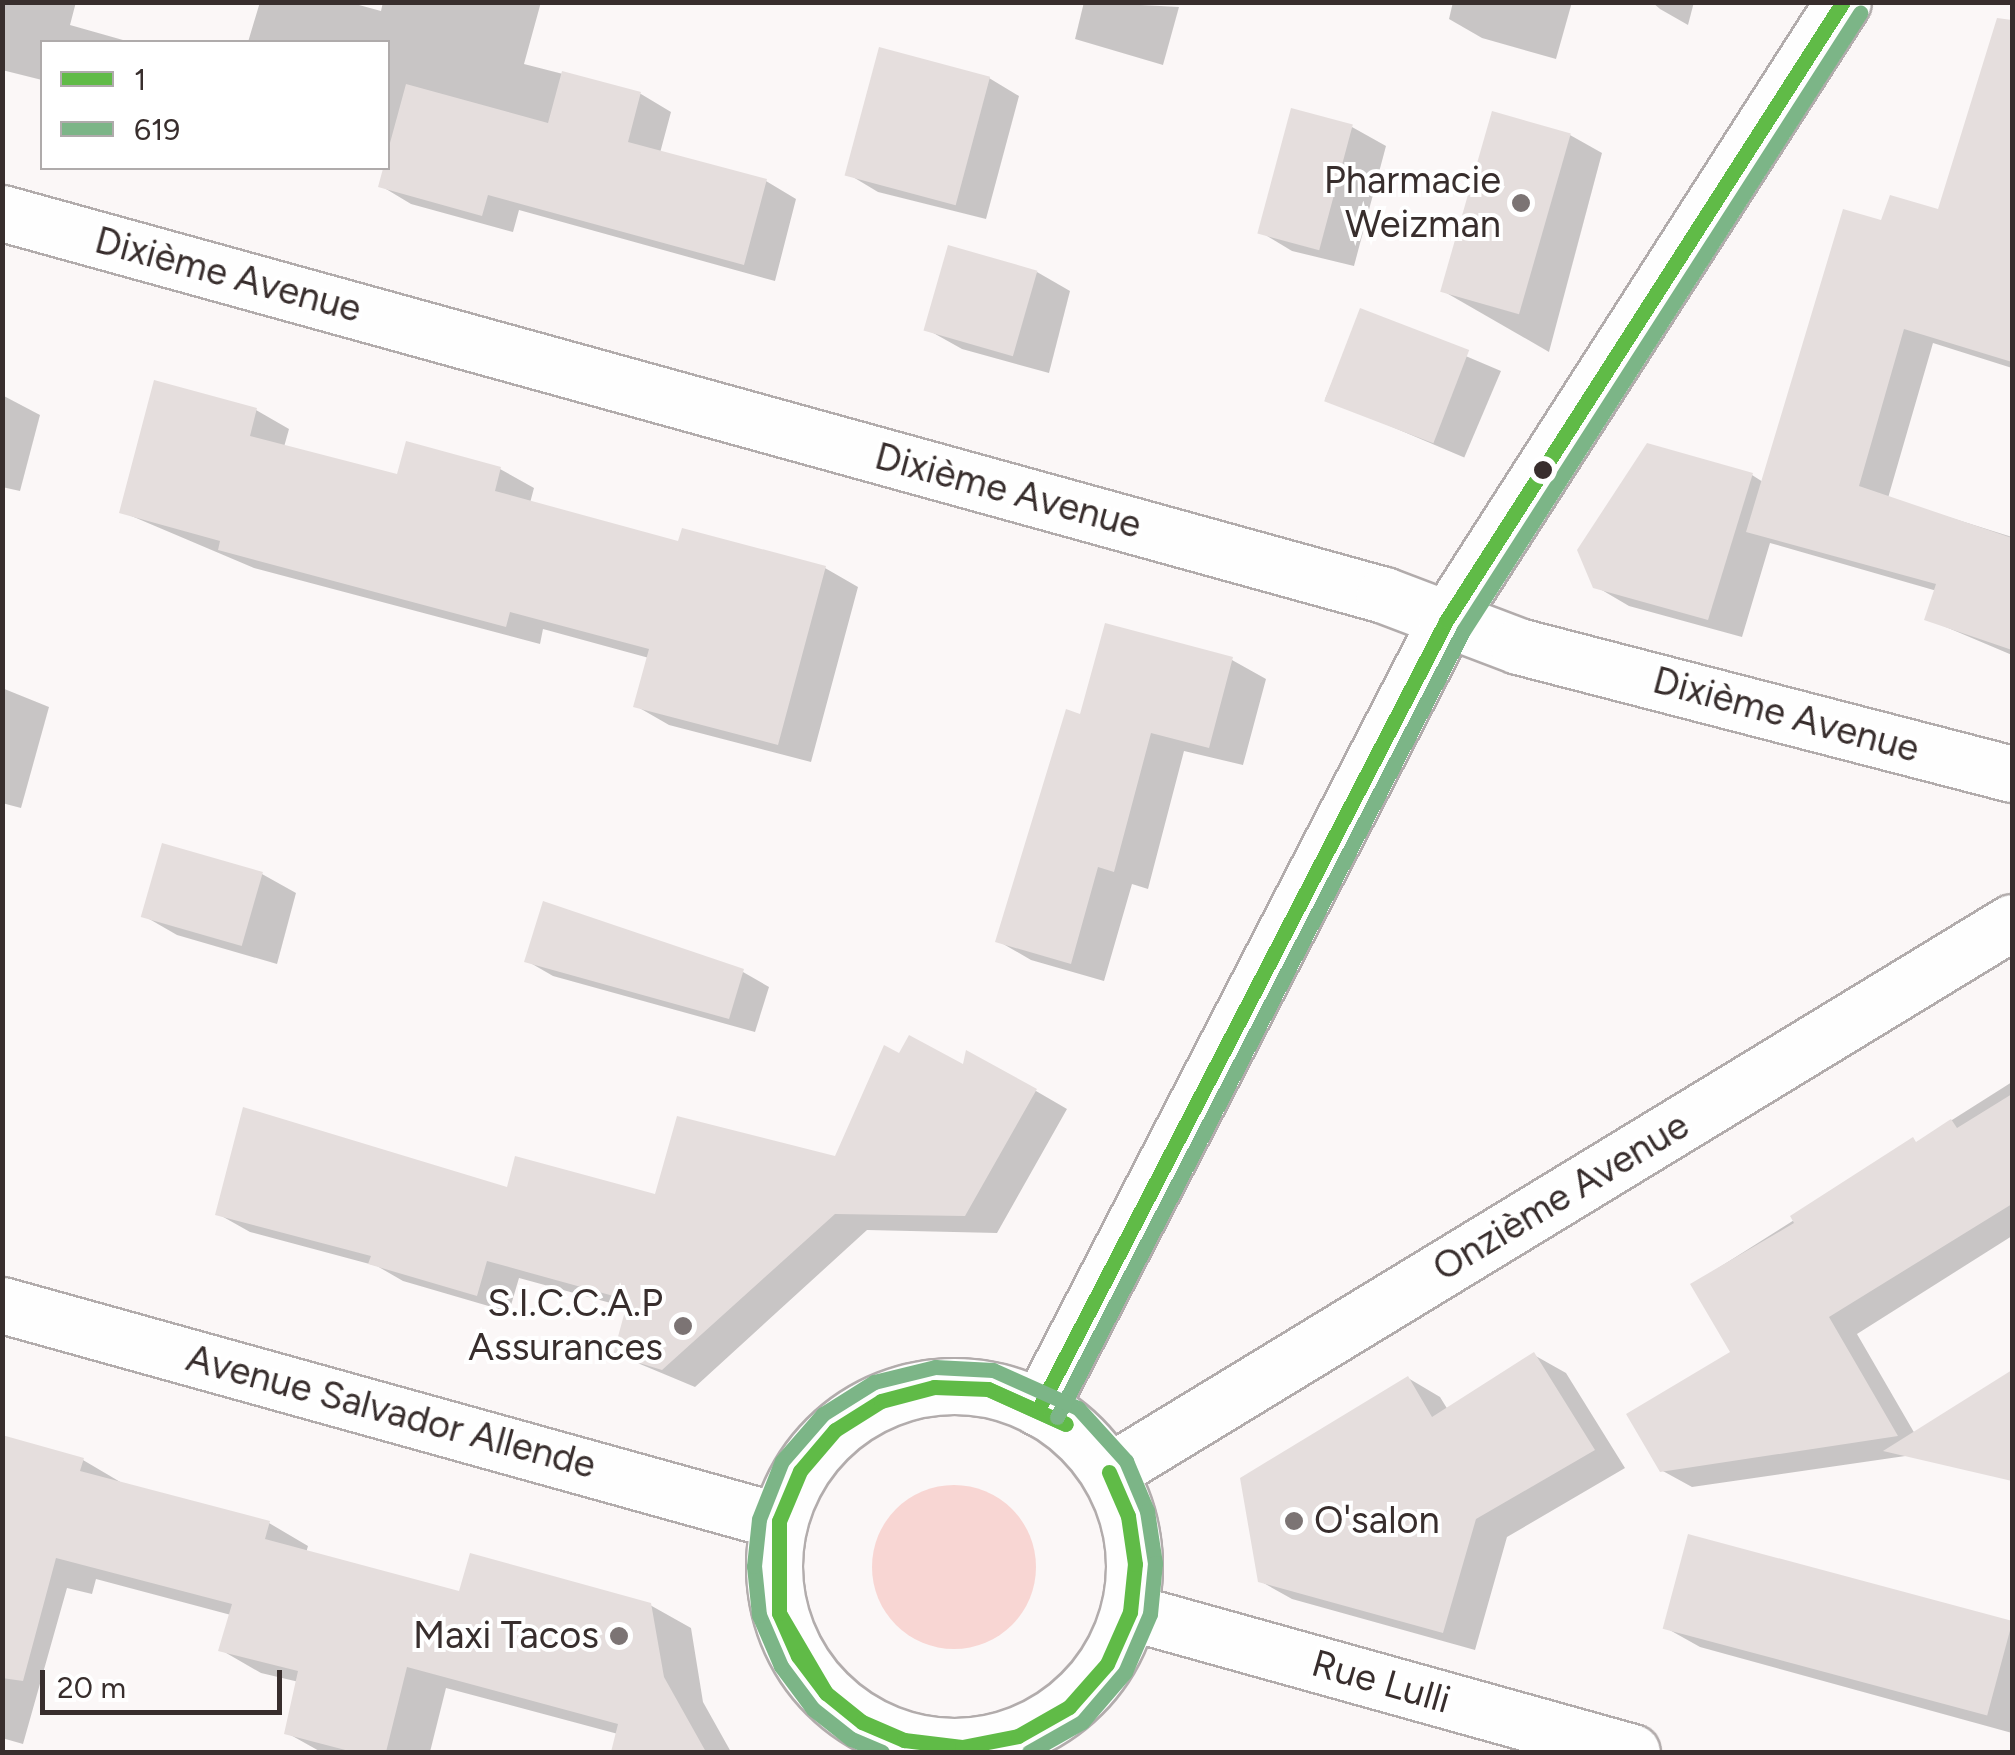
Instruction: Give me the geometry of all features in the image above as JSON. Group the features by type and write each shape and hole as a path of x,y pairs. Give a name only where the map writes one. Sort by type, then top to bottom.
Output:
{"street":[{"path":"1040,1408 1446,621 1843,2"},
{"name":"Dixième Avenue","path":"2,212 1384,595 1518,646 2012,774"},
{"name":"Onzième Avenue","path":"1109,1472 2012,922"},
{"name":"Avenue Salvador Allende","path":"2,1304 779,1521"},
{"path":"934,1387 988,1389 1040,1408 1066,1424 1109,1472 1128,1516 1135,1564 1130,1612 1108,1664 1069,1707 1018,1736 962,1747 903,1746 850,1712 798,1656 779,1613 774,1566 779,1521 800,1471 836,1430 881,1401 934,1387"},
{"name":"Rue Lulli","path":"1130,1612 1632,1752"}],"shaded area":[{"path":"954,1485 985,1491 1012,1509 1030,1536 1036,1567 1030,1598 1012,1625 985,1643 954,1649 923,1643 896,1625 878,1598 872,1567 878,1536 896,1509 923,1491"}],"building":[{"path":"1997,18 2012,20 2012,362 1904,329 1859,486 2012,538 2012,650 1924,620 1936,584 1746,532 1843,209 1881,220 1890,195 1938,209"},
{"path":"879,47 990,77 956,205 845,175"},
{"path":"562,71 641,92 628,142 767,179 744,265 488,195 482,216 378,187 383,170 390,170 390,143 406,84 548,123"},
{"path":"1291,108 1353,125 1319,250 1257,234"},
{"path":"1492,111 1571,134 1519,314 1440,292"},
{"path":"948,245 1037,271 1013,356 923,331"},
{"path":"1360,308 1469,350 1433,443 1324,401"},
{"path":"154,380 257,408 250,436 397,474 406,441 501,467 495,491 678,541 682,528 826,566 778,745 633,707 649,649 510,612 506,627 218,550 220,541 119,513"},
{"path":"1647,443 1753,473 1708,620 1593,588 1577,550"},
{"path":"1105,623 1233,657 1209,748 1151,733 1114,872 1098,867 1071,964 995,942 1066,709 1080,714"},
{"path":"162,843 263,872 242,946 141,917"},
{"path":"543,901 744,969 729,1019 524,962"},
{"path":"909,1035 963,1064 966,1050 1037,1089 965,1216 835,1214 662,1370 613,1355 628,1300 487,1261 477,1296 368,1264 371,1256 215,1215 243,1107 507,1187 515,1156 655,1194 677,1116 835,1156 884,1045 899,1053"},
{"path":"2012,1094 2012,1204 1829,1317 1898,1436 1660,1472 1626,1414 1730,1352 1690,1284 1794,1223 1790,1216 1913,1137 1916,1142 1951,1119 1957,1128"},
{"path":"1534,1352 1595,1450 1476,1519 1443,1633 1258,1582 1240,1478 1408,1376 1432,1417"},
{"path":"2012,1370 2012,1481 1883,1451"},
{"path":"2,1435 84,1458 80,1471 270,1521 265,1539 459,1591 470,1553 651,1603 664,1677 706,1752 611,1752 618,1724 407,1667 386,1752 353,1752 284,1734 298,1671 218,1651 232,1604 56,1558 23,1681 2,1678"},
{"path":"1688,1534 2012,1621 1987,1716 1663,1629"}],"transit line":[{"name":"1","path":"1039,1408 1446,621 1843,2"},
{"name":"619","path":"1057,1417 1463,631 1860,13"},
{"name":"619","path":"882,1752 851,1739 813,1709 781,1666 759,1615 754,1566 759,1519 782,1461 823,1414 874,1382 935,1367 993,1370 1078,1408 1126,1461 1147,1511 1155,1563 1150,1614 1125,1672 1082,1722 1029,1752"},
{"name":"1","path":"779,1613 779,1521 800,1471 835,1430 881,1401 934,1387 988,1389"},
{"name":"1","path":"988,1389 1066,1424"},
{"name":"1","path":"988,1389 1066,1424"},
{"name":"1","path":"826,1693 862,1722 904,1740 962,1747 1018,1736 1069,1707 1107,1664 1130,1612 1135,1564 1128,1516 1109,1472"},
{"name":"1","path":"779,1613 826,1693"},
{"name":"1","path":"779,1613 798,1656 826,1693"}],"place":[{"name":"Pharmacie Weizman","path":"1521,203"},
{"name":"S.I.C.C.A.P Assurances","path":"683,1326"},
{"name":"O'salon","path":"1294,1521"},
{"name":"Maxi Tacos","path":"619,1636"}]}
